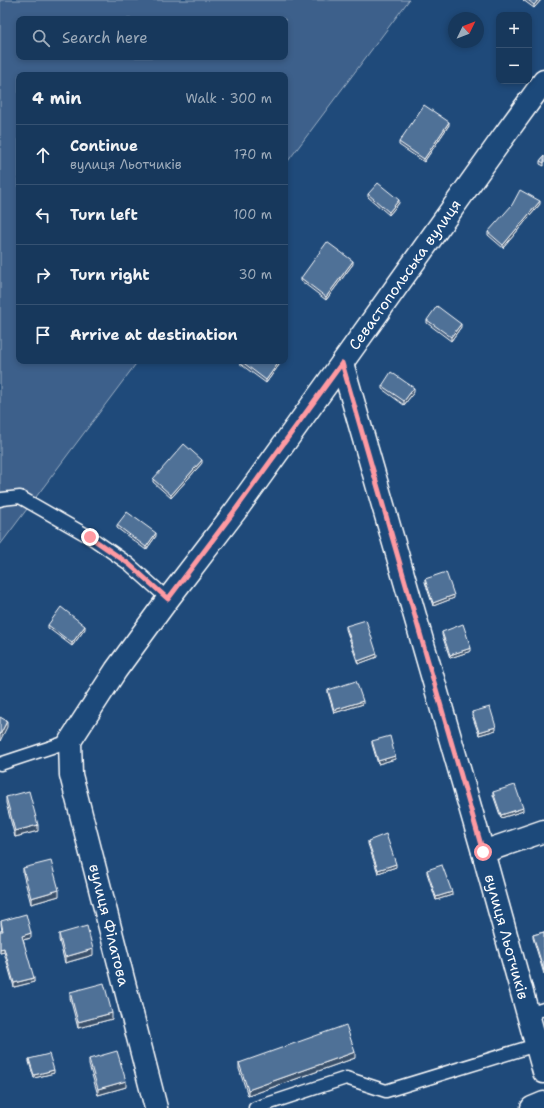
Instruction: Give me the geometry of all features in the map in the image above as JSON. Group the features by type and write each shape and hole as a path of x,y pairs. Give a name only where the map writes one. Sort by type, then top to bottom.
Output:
{"street":[{"name":"Севастопольська вулиця","path":"70,741 116,670 236,509 544,82"},
{"name":"вулиця Льотчиків","path":"342,363 483,852 536,1012 536,1045 544,1072"},
{"name":"вулиця Філатова","path":"70,741 71,775 156,1108"},
{"path":"483,852 544,831"},
{"path":"532,1108 544,1103"}],"lane":[{"path":"0,500 20,497 90,537 129,564 168,599"},
{"path":"0,764 70,741"},
{"path":"255,1108 346,1078 386,1091 536,1045"}],"shaded area":[{"path":"0,0 409,0 288,161 288,72 16,72 16,364 136,364 0,545"}],"building":[{"path":"528,0 538,0 534,5"},
{"path":"424,105 449,122 424,159 399,142"},
{"path":"544,156 544,163 540,161"},
{"path":"378,183 399,200 389,212 368,194"},
{"path":"520,190 540,201 503,245 488,232 512,205"},
{"path":"327,242 353,261 326,297 301,278"},
{"path":"437,306 461,324 451,337 427,320"},
{"path":"245,364 278,364 266,380"},
{"path":"391,372 414,388 404,401 382,386"},
{"path":"184,444 202,460 171,495 153,479"},
{"path":"127,512 156,533 146,547 117,525"},
{"path":"446,572 454,595 433,603 425,579"},
{"path":"61,607 85,626 72,643 48,625"},
{"path":"366,620 377,654 358,661 346,626"},
{"path":"463,624 471,648 450,655 442,632"},
{"path":"356,681 363,701 334,710 328,690"},
{"path":"490,707 496,727 479,732 472,712"},
{"path":"0,717 7,721 0,735"},
{"path":"390,736 395,756 378,761 372,741"},
{"path":"515,785 523,808 501,815 493,792"},
{"path":"29,791 38,825 15,831 6,797"},
{"path":"386,834 396,864 378,870 368,841"},
{"path":"51,861 59,890 31,898 23,868"},
{"path":"442,865 452,892 436,897 427,870"},
{"path":"26,914 31,933 22,936 34,978 14,983 4,948 0,949 0,931 3,931 1,921"},
{"path":"87,926 93,949 65,957 59,934"},
{"path":"544,932 544,971 533,935"},
{"path":"104,983 112,1013 78,1022 70,992"},
{"path":"346,1025 355,1052 248,1090 239,1063"},
{"path":"117,1051 126,1081 98,1089 89,1059"},
{"path":"49,1054 54,1070 34,1075 29,1059"}],"route":[{"path":"90,537 129,564 168,599 236,509 342,363 483,852"}]}
